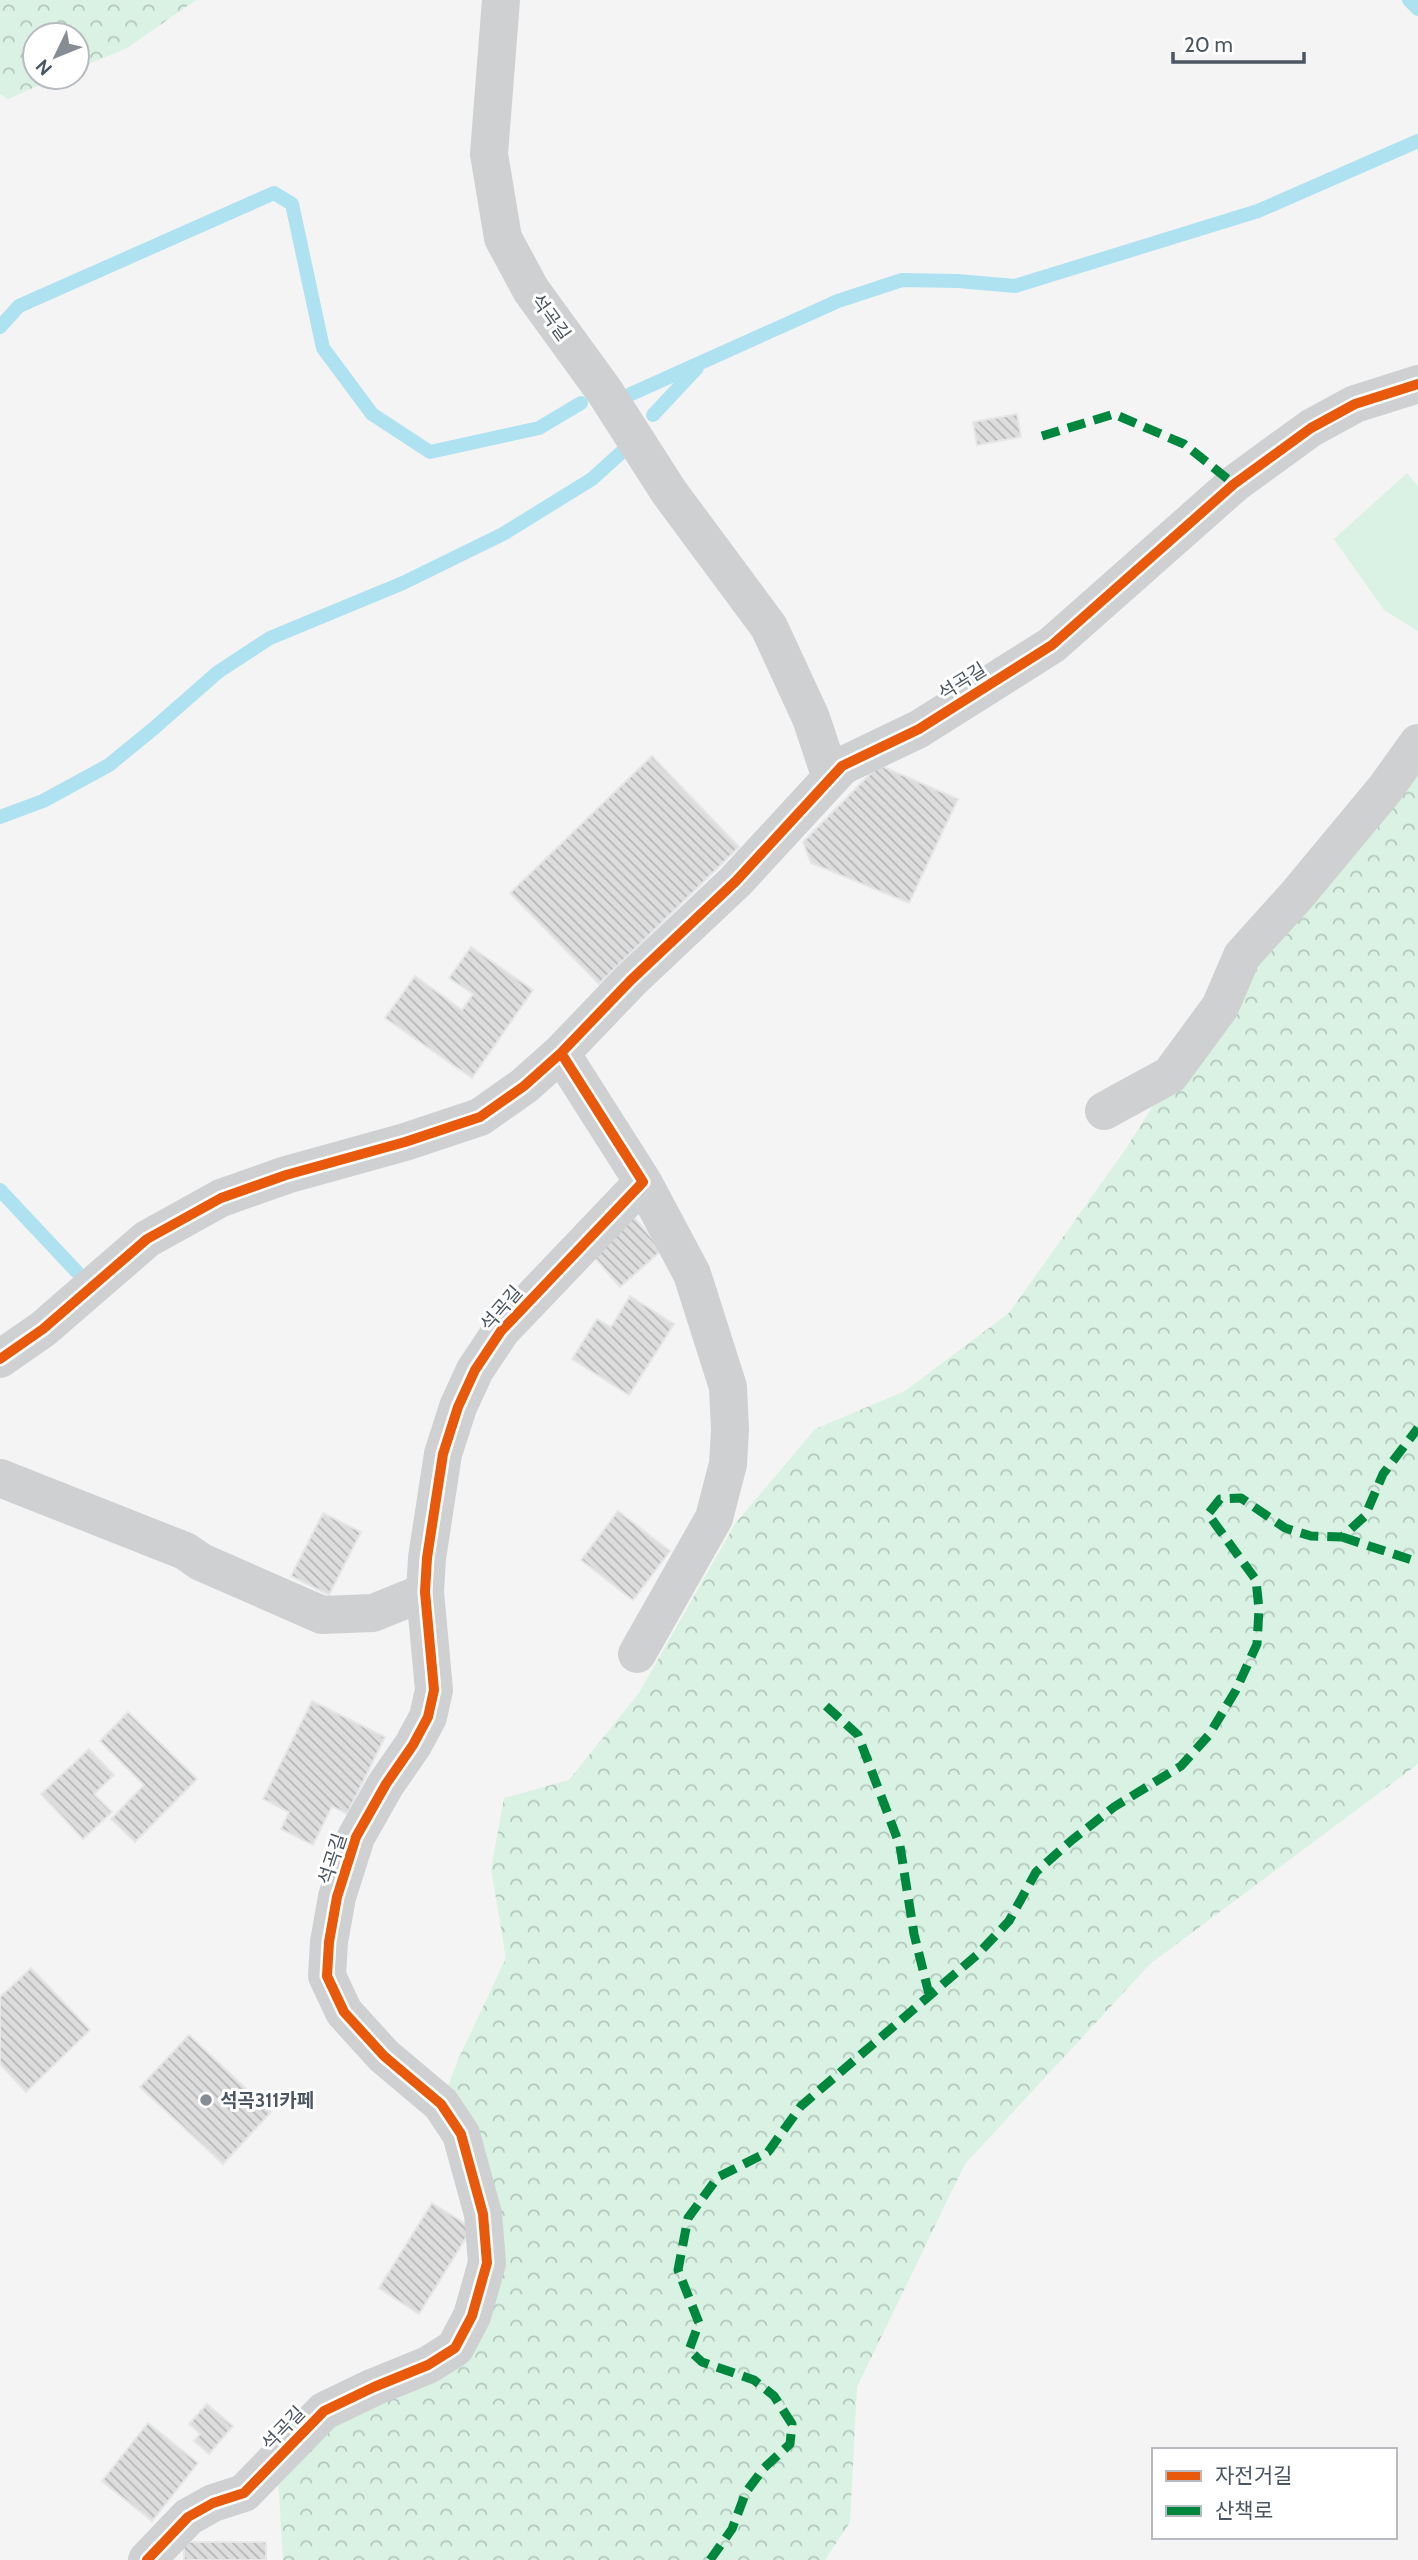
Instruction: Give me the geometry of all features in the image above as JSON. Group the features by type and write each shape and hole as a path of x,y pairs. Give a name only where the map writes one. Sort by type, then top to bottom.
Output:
{"street":[{"name":"석곡길","path":"501,0 489,154 503,239 531,290 605,392 669,492 769,627 811,718 831,778"},
{"name":"석곡길","path":"0,1359 43,1329 147,1240 221,1198 286,1175 405,1142 480,1117 524,1086 561,1053 631,980 736,881 842,766 919,729 1052,645 1234,484 1311,428 1355,404 1418,384"},
{"path":"1104,1111 1170,1075 1220,1007 1242,956 1376,800 1418,743"},
{"path":"561,1053 643,1182 692,1275 728,1387 728,1464 714,1518 637,1654"},
{"name":"석곡길","path":"147,2560 188,2516 213,2503 244,2493 324,2411 374,2386 428,2365 455,2348 472,2316 487,2263 483,2214 473,2168 461,2134 441,2104 384,2056 344,2012 327,1976 329,1942 337,1897 356,1837 428,1717 434,1690 425,1592 427,1558 443,1454 458,1407 475,1370 501,1331 643,1182"},
{"path":"0,1478 185,1551 201,1562 322,1615 373,1613 425,1592"}],"green space":[{"path":"0,0 196,0 127,48 91,63 91,21 21,21 21,91 26,91 8,99 0,94"},
{"path":"1407,473 1418,486 1418,631 1384,610 1334,539"},
{"path":"1418,741 1418,1764 1150,1964 965,2164 857,2387 850,2522 825,2560 283,2560 277,2460 428,2365 487,2263 441,2104 458,2060 506,1958 491,1869 504,1798 569,1780 639,1693 735,1524 815,1429 905,1391 1009,1313 1125,1150 1210,1016"}],"building":[{"path":"1017,414 1021,437 977,445 973,422"},
{"path":"652,756 739,847 599,984 510,893"},
{"path":"879,765 958,799 909,903 811,863 803,842"},
{"path":"471,947 533,990 472,1078 385,1018 415,976 462,1010 473,994 449,978"},
{"path":"632,1215 662,1250 620,1287 590,1252"},
{"path":"630,1296 674,1324 629,1395 572,1359 597,1319 611,1327"},
{"path":"618,1511 670,1551 633,1600 581,1560"},
{"path":"323,1513 361,1532 329,1595 291,1576"},
{"path":"312,1701 385,1737 347,1814 332,1806 313,1845 281,1829 289,1812 263,1799"},
{"path":"128,1712 197,1779 135,1842 111,1819 144,1785 100,1741"},
{"path":"89,1749 114,1775 94,1794 112,1812 83,1839 41,1794"},
{"path":"31,1968 90,2030 26,2092 0,2064 0,1997"},
{"name":"석곡311카페","path":"189,2035 271,2112 223,2164 140,2087"},
{"path":"432,2203 472,2228 419,2314 379,2288"},
{"path":"207,2404 233,2426 209,2454 194,2441 200,2434 189,2424"},
{"path":"148,2423 198,2463 152,2521 102,2481"},
{"path":"184,2542 266,2542 266,2560 184,2560"}],"waterway":[{"path":"1409,0 1418,9"},
{"path":"631,394 838,301 902,280 1015,286 1258,211 1418,141"},
{"path":"0,327 19,306 274,193 292,204 323,348 372,414 430,452 539,428 581,403"},
{"path":"653,415 697,368"},
{"path":"0,817 43,801 109,765 218,672 270,638 403,583 503,534 592,479 624,450"},
{"path":"0,1190 77,1272"}],"marked path":[{"path":"1042,436 1114,414 1184,444 1234,484"},
{"path":"710,2560 732,2529 746,2492 764,2468 790,2444 792,2424 774,2396 754,2380 702,2362 689,2350 699,2323 678,2270 688,2218 718,2177 768,2152 801,2106 978,1954 1009,1921 1036,1872 1114,1807 1181,1766 1209,1735 1236,1690 1257,1644 1259,1609 1256,1580 1208,1514 1220,1499 1241,1498 1285,1528 1311,1536 1342,1537 1365,1516 1383,1474 1418,1428"},
{"path":"1342,1537 1418,1562"},
{"path":"826,1706 858,1735 900,1846 914,1934 929,1994"}],"cycle path":[{"path":"0,1359 43,1329 147,1239 221,1198 286,1175 405,1142 480,1117 524,1086 561,1053 631,980 736,881 842,766 919,729 1052,645 1234,484 1311,428 1355,404 1418,384"},
{"path":"147,2560 188,2517 213,2503 244,2493 324,2411 428,2365 455,2348 472,2316 487,2263 483,2214 461,2134 441,2104 384,2056 344,2012 327,1976 329,1942 337,1897 356,1837 428,1717 434,1690 425,1592 427,1558 443,1454 458,1407 475,1370 501,1331 643,1182 561,1053"}],"place":[{"name":"석곡311카페","path":"206,2100"}]}
